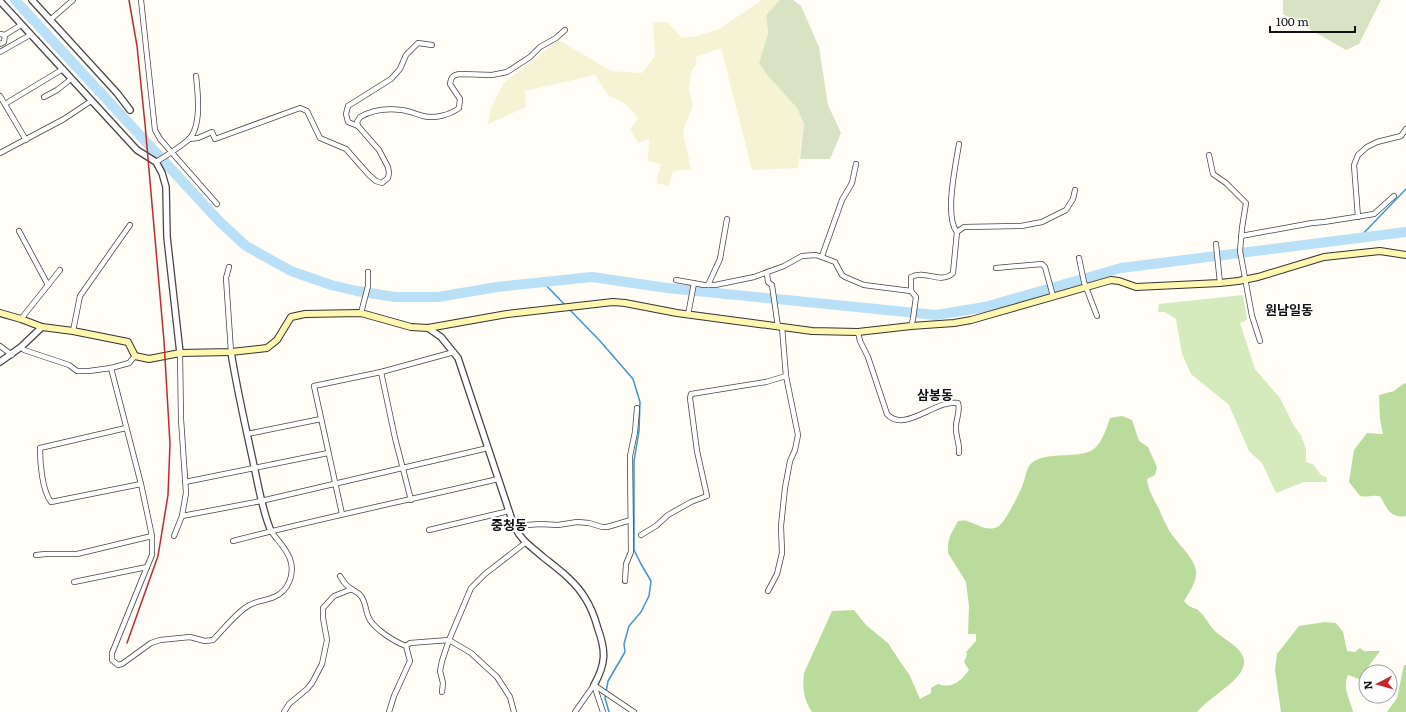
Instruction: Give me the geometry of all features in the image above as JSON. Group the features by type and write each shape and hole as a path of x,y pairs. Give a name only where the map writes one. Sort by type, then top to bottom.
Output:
{"main road":[{"path":"0,313 42,327 73,331 128,342 135,356 147,359 180,353 231,352 267,348 278,340 291,317 298,314 316,313 361,313 411,327 428,328 506,314 573,308 614,302 688,315 812,331 858,332 912,322 954,323 971,320 1053,294 1085,285 1111,280 1136,287 1220,283 1246,280 1324,257 1380,251 1406,255"}],"street":[{"path":"32,0 117,93 130,110"},
{"path":"50,20 73,0"},
{"path":"0,1 137,150 158,161 162,173 166,187 167,237 180,353 181,419 186,482 186,493 182,516 174,536"},
{"path":"142,1 155,130 170,152 217,204"},
{"path":"0,44 4,42 2,35 21,25"},
{"path":"358,126 357,122 360,117 374,111 385,109 403,110 428,116 454,112 459,108 460,99 450,84 452,77 460,74 492,75 507,72 530,57 540,47 556,38 565,30"},
{"path":"0,52 30,35"},
{"path":"158,161 189,140 212,132 215,139 300,108 307,111 320,138 346,149 376,181 382,183 386,181 389,173 386,161 379,150 358,126 348,122 346,114 348,106 391,79 400,69 406,55 418,43 432,44"},
{"path":"5,104 63,69"},
{"path":"189,140 197,120 198,100 196,76"},
{"path":"44,97 57,90 71,79"},
{"path":"0,96 26,140"},
{"path":"0,153 64,119 91,101"},
{"path":"1358,216 1354,165 1358,154 1366,147 1377,142 1401,136 1406,129"},
{"path":"911,291 912,277 914,275 919,274 944,278 949,277 953,273 957,232 952,221 951,210 959,144"},
{"path":"1209,155 1213,174 1226,184 1246,204 1240,251 1252,316 1260,341"},
{"path":"822,256 842,200 852,183 856,164"},
{"path":"957,232 964,227 1021,226 1042,222 1066,210 1073,199 1075,190"},
{"path":"1241,236 1312,223 1374,214 1394,196"},
{"path":"708,285 720,259 727,219"},
{"path":"73,331 80,296 130,225"},
{"path":"19,231 48,285"},
{"path":"1216,244 1220,283"},
{"path":"676,280 693,284 708,285 754,277 802,256 822,256 835,262 842,275 864,285 911,291 916,297 912,322"},
{"path":"1079,258 1081,273 1097,316"},
{"path":"996,268 1042,264 1045,267 1053,294"},
{"path":"111,368 152,536 152,555 112,653 112,660 118,664 122,664 151,643 160,640 190,637 209,642 248,606 280,594 287,588 289,582 292,566 290,558 271,531 267,521 235,379 231,352 226,278 229,267"},
{"path":"21,319 60,270"},
{"path":"361,313 368,286 368,272"},
{"path":"766,273 768,282 772,285 780,327 786,376 798,435 784,488 781,526 782,553 777,574 768,591"},
{"path":"688,315 693,284"},
{"path":"0,362 12,355 42,327"},
{"path":"428,328 441,337 454,352 463,368 498,480 519,537 573,582 585,597 591,610 605,652 600,675 575,712"},
{"path":"858,332 887,414 891,418 899,421 906,420 954,402 958,403 959,410 956,429 960,445 959,453"},
{"path":"0,346 12,355"},
{"path":"21,347 24,350 69,365 77,371 111,368 129,363 135,356"},
{"path":"342,514 314,386 381,372 454,352"},
{"path":"381,372 394,438 411,500"},
{"path":"641,535 680,508 696,499 707,496 693,426 690,398 691,394 766,382 786,376"},
{"path":"625,581 626,564 631,552 630,456 635,432 637,408"},
{"path":"247,434 321,419"},
{"path":"126,428 40,448 40,464 47,497 51,502 140,484"},
{"path":"182,516 262,501 488,448"},
{"path":"186,482 328,452"},
{"path":"233,541 342,514 498,480"},
{"path":"429,530 509,511"},
{"path":"514,526 540,524 558,525 578,522 607,527 631,520"},
{"path":"36,555 77,554 152,536"},
{"path":"442,692 440,671 449,640 471,588 485,574 525,543"},
{"path":"74,582 147,567"},
{"path":"340,576 344,583 360,594 363,598 369,618 372,622 389,638 398,644 406,646 410,643 449,640 471,653 497,677 510,697 514,712"},
{"path":"284,712 289,704 312,683 322,664 327,640 323,618 326,603 334,596 352,589"},
{"path":"389,712 394,696 410,661 406,646"},
{"path":"594,684 634,712"},
{"path":"594,684 603,712"}],"shaded area":[{"path":"762,0 780,0 766,15 768,33 759,63 768,76 797,108 804,124 798,168 752,170 721,48 696,57 696,65 692,69 689,88 693,106 683,131 691,169 673,171 669,186 656,183 661,164 648,161 649,139 638,143 630,129 638,118 626,104 608,95 595,75 525,91 526,107 488,124 491,108 504,83 559,40 611,71 642,73 655,56 653,23 667,22 682,38 697,36 719,29"}],"green space":[{"path":"780,0 793,0 801,6 819,47 828,105 841,133 830,159 800,159 804,124 797,108 768,76 759,63 768,33 766,15"},
{"path":"1283,0 1381,0 1359,44 1346,50 1283,14"},
{"path":"1243,295 1247,320 1240,323 1255,369 1280,398 1294,426 1301,435 1306,449 1306,462 1313,464 1321,475 1327,478 1327,482 1304,482 1276,493 1262,463 1249,451 1229,405 1191,374 1182,354 1176,319 1165,312 1158,312 1159,304"},
{"path":"1406,383 1406,516 1396,516 1390,512 1381,497 1360,496 1349,482 1354,450 1367,433 1383,434 1380,419 1379,395 1394,391"},
{"path":"1122,416 1132,420 1139,441 1148,447 1157,467 1155,475 1147,479 1150,490 1170,532 1190,557 1195,568 1195,581 1184,601 1189,606 1198,610 1214,630 1234,645 1243,656 1243,668 1233,681 1197,712 812,712 804,694 804,673 832,611 854,610 866,625 889,644 910,676 920,699 931,693 931,688 938,684 952,685 963,678 969,670 964,662 967,655 966,652 976,641 976,634 968,634 969,607 966,582 948,553 950,536 958,521 966,521 991,529 999,526 1005,519 1022,488 1028,469 1033,462 1040,458 1092,451 1105,433 1110,418"},
{"path":"1325,622 1336,623 1343,632 1347,651 1355,652 1360,648 1364,651 1380,651 1370,664 1358,664 1358,679 1348,675 1346,680 1346,689 1353,712 1281,712 1275,670 1277,654 1299,626"},
{"path":"1404,665 1406,665 1406,712 1387,712 1393,704 1398,704 1398,693"}],"waterway":[{"path":"15,0 220,222 246,246 291,271 331,285 357,291 395,297 438,297 497,287 592,277 667,288 936,315 985,307 1121,268 1406,232"},
{"path":"1359,238 1406,189"},
{"path":"543,282 565,305"},
{"path":"569,309 600,341 633,379 640,402 639,431 634,461 634,550 651,581 649,596 641,612 629,626 624,644 625,652 608,681 605,698 609,712"}],"railway":[{"path":"127,643 158,556 168,495 170,444 164,341 145,124 137,46 129,0"}],"district":[{"name":"원남일동","path":"1289,310"},
{"name":"삼봉동","path":"935,395"},
{"name":"중청동","path":"509,525"}]}
